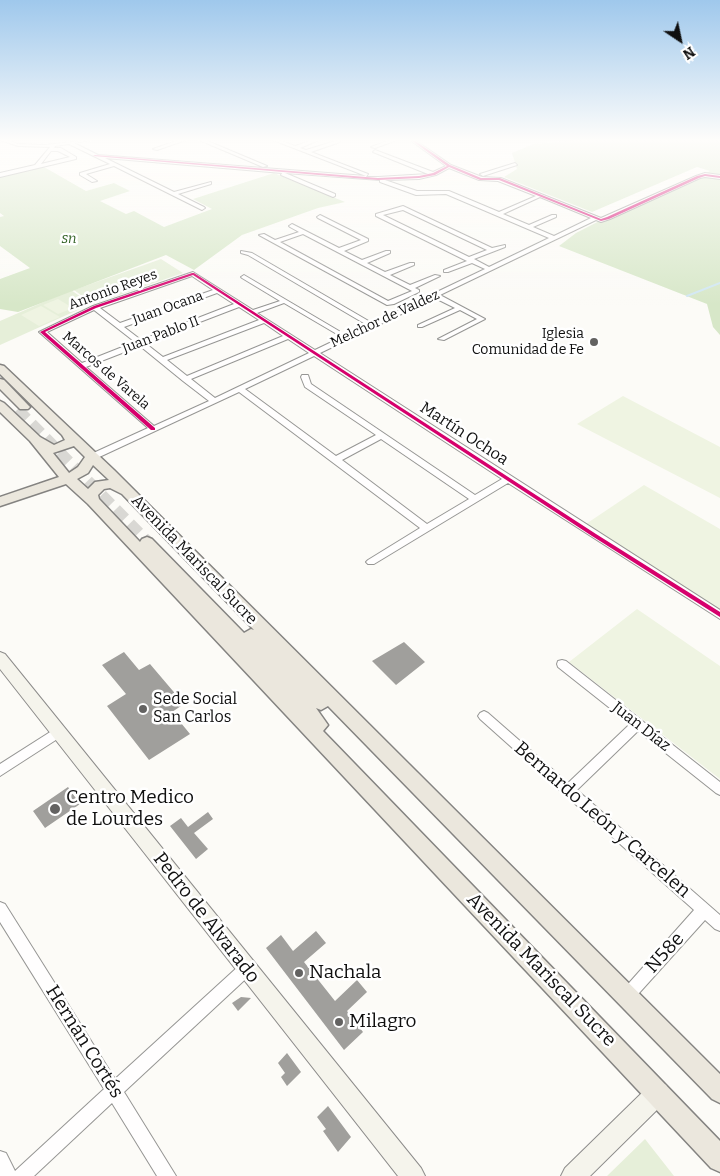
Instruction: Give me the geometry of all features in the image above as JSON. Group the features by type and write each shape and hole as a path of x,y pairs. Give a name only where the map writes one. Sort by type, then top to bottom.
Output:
{"main road":[{"name":"Avenida Mariscal Sucre","path":"0,368 129,493 720,1091"},
{"path":"0,382 21,409 0,394"},
{"name":"Avenida Mariscal Sucre","path":"0,405 34,438 65,476 93,501 720,1159"},
{"path":"34,438 46,446 55,449 69,444 71,440 68,434"},
{"path":"0,494 83,470 92,456"},
{"path":"0,502 65,476"},
{"path":"93,501 91,498 92,491 106,484 116,485 129,493"},
{"name":"Avenida Mariscal Sucre","path":"362,782 300,701 151,540 355,736 386,755"},
{"name":"Pedro de Alvarado","path":"0,658 246,969 413,1176"},
{"path":"573,1176 658,1093"}],"street":[{"path":"176,195 202,208"},
{"path":"453,195 554,238"},
{"path":"538,195 596,218"},
{"name":"Melchor de Valdez","path":"92,456 240,389 596,218 606,219 659,195"},
{"path":"499,214 538,198"},
{"path":"489,269 378,215 403,208 492,250"},
{"path":"529,227 554,216"},
{"path":"320,217 366,240 340,250"},
{"path":"338,227 349,223"},
{"path":"262,235 387,303 404,298 417,291 292,226"},
{"path":"276,242 304,232"},
{"path":"446,271 503,246"},
{"path":"243,252 250,254 371,325"},
{"path":"362,262 388,252"},
{"path":"386,274 412,264"},
{"name":"Martín Ochoa","path":"193,274 720,615"},
{"name":"Antonio Reyes","path":"42,332 95,307 193,274"},
{"path":"411,287 437,276"},
{"path":"244,277 337,332"},
{"name":"Juan Ocana","path":"118,326 218,290"},
{"path":"435,295 482,320 442,339"},
{"path":"404,298 416,304"},
{"path":"253,312 285,301"},
{"name":"Juan Pablo II","path":"81,366 240,304"},
{"path":"95,307 214,401"},
{"path":"420,326 460,308"},
{"path":"162,360 265,320"},
{"name":"Marcos de Varela","path":"42,332 153,428"},
{"path":"186,379 289,336"},
{"path":"305,377 308,385 380,436 475,499"},
{"path":"240,389 427,528"},
{"path":"336,460 380,436"},
{"path":"371,562 508,479"},
{"name":"Juan Díaz","path":"562,664 720,789"},
{"name":"Bernardo León y Carcelen","path":"484,716 720,924"},
{"path":"569,790 638,724"},
{"path":"0,771 58,732"},
{"name":"Hernán Cortés","path":"0,909 167,1176"},
{"name":"N58e","path":"626,997 704,910"},
{"path":"21,1176 246,969"},
{"path":"0,1160 8,1176"}],"green space":[{"name":"sn","path":"0,195 118,195 100,201 126,214 134,211 164,227 212,209 193,199 206,195 328,195 345,202 318,208 242,235 194,270 166,255 18,312 0,309 0,279 30,268 0,246 0,217 4,216 0,213"},
{"path":"549,195 632,195 592,212"},
{"path":"662,195 720,195 720,335 713,327 707,304 559,246 576,233 613,214"},
{"path":"161,259 183,273 93,304 74,290"},
{"path":"71,290 91,304 0,345 0,321"},
{"path":"58,299 73,308 58,314 43,305"},
{"path":"41,306 60,317 39,326 21,315"},
{"path":"623,396 720,447 720,498 577,424"},
{"path":"644,485 720,529 720,612 583,526"},
{"path":"637,609 720,666 720,779 569,662"},
{"path":"645,1139 674,1176 607,1176"}],"building":[{"path":"404,642 425,662 396,685 372,661"},
{"name":"Sede Social San Carlos","path":"124,652 139,670 150,664 184,704 172,712 190,734 149,760 107,706 126,694 102,665"},
{"name":"Centro Medico de Lourdes","path":"68,787 80,804 45,828 33,811"},
{"path":"208,812 213,819 194,833 208,849 196,859 170,826 181,818 188,827"},
{"path":"316,931 326,943 304,962 335,1001 357,980 367,992 347,1011 363,1032 344,1050 266,948 281,935 293,951"},
{"path":"241,997 251,998 238,1011 232,1003"},
{"path":"287,1053 301,1072 287,1086 281,1077 285,1073 278,1063"},
{"path":"328,1106 351,1137 338,1152 323,1131 326,1129 317,1117"}],"waterway":[{"path":"687,296 720,283"}],"tunnel":[{"path":"17,410 147,542"}],"cycle path":[{"path":"539,195 601,220 659,195"},
{"path":"153,429 42,332 95,307 193,274 720,615"}],"place":[{"name":"Iglesia Comunidad de Fe","path":"594,342"},
{"name":"Sede Social San Carlos","path":"143,709"},
{"name":"Centro Medico de Lourdes","path":"55,809"},
{"name":"Nachala","path":"299,973"},
{"name":"Milagro","path":"339,1022"}]}
